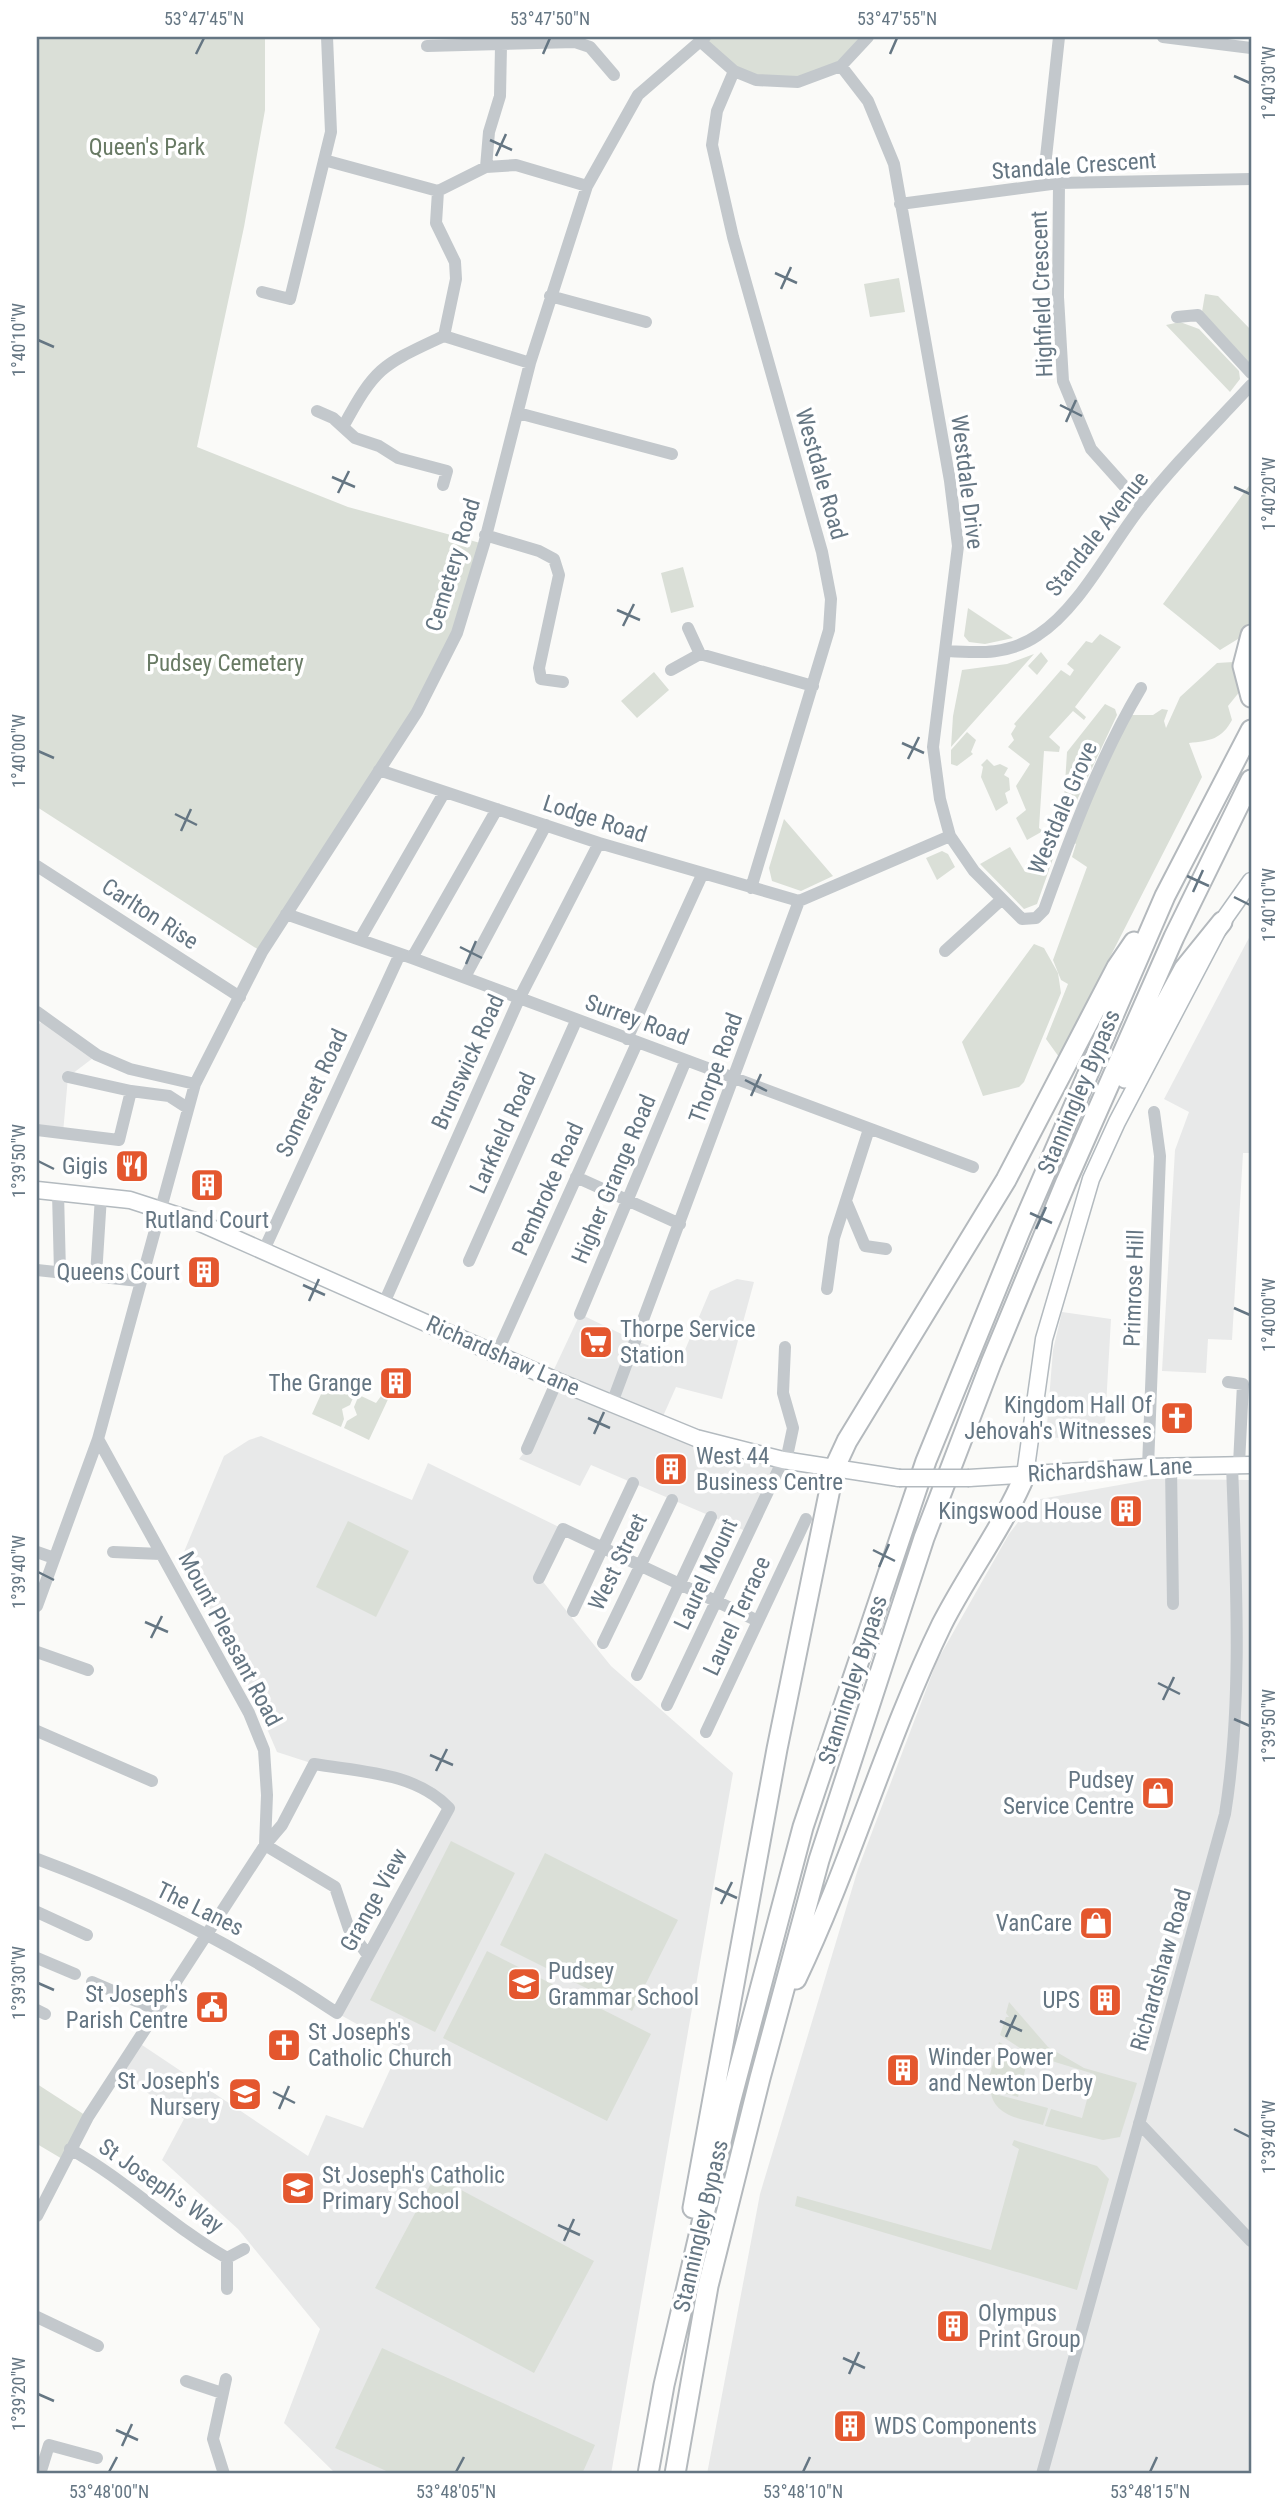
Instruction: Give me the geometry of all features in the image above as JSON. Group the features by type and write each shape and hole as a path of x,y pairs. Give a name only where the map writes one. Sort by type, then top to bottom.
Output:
{"highway":[{"path":"1251,635 1243,666 1251,697"},
{"name":"Stanningley Bypass","path":"648,2474 664,2385 730,2103 803,1827 921,1474 1020,1231 1164,896 1251,730"},
{"name":"Stanningley Bypass","path":"675,2474 708,2287 774,2025 819,1860 924,1538 990,1363 1066,1182 1174,937 1251,780"},
{"path":"664,2385 712,2093 834,1469 847,1441 1006,1180 1117,967 1164,896"},
{"path":"1066,1182 1184,969 1222,922"},
{"path":"774,2025 814,1941 847,1850 943,1623 1012,1504 1025,1475"}],"main road":[{"path":"1025,1475 1044,1339 1091,1179 1117,1122 1222,922 1251,881"},
{"name":"Richardshaw Lane","path":"37,1190 101,1196 159,1208 384,1303 557,1381 696,1438 784,1460 898,1478 968,1478 1148,1467 1241,1465"}],"street":[{"path":"262,292 290,299 331,132 327,37"},
{"path":"702,39 734,71 756,80 797,82 841,66 868,37"},
{"name":"Highfield Crescent","path":"1043,185 1059,37"},
{"path":"1163,37 1251,48"},
{"name":"Cemetery Road","path":"159,1208 186,1107 195,1084 262,952 417,712 457,632 530,363 587,186 638,95 702,39"},
{"path":"427,47 575,42 590,47 614,75"},
{"path":"486,167 489,132 500,96 501,46"},
{"name":"Westdale Drive","path":"841,66 872,111 894,164 950,481 958,546 933,747 940,799 950,836 974,871 1022,919 1035,918"},
{"name":"Westdale Road","path":"734,71 717,111 712,145 733,237 822,552 831,599 829,630 751,888"},
{"path":"324,160 438,191 486,167 516,165 587,186"},
{"name":"Standale Crescent","path":"900,204 1059,183 1251,179"},
{"name":"Highfield Crescent","path":"1059,183 1058,298 1063,381 1091,449 1142,506"},
{"path":"438,191 436,223 455,262 456,279 444,336"},
{"path":"550,296 646,322"},
{"path":"1199,301 1198,315 1251,373"},
{"path":"1177,317 1198,315"},
{"path":"343,427 376,373 400,356 444,336 530,363"},
{"name":"Standale Avenue","path":"946,651 987,654 1011,649 1039,635 1066,610 1142,506 1251,385"},
{"path":"317,411 333,418 355,438 379,446 398,458 447,471 443,485"},
{"path":"518,413 672,454"},
{"path":"485,535 538,551 554,559 559,575 539,668 541,679 563,682"},
{"path":"688,628 699,654"},
{"path":"671,670 699,654 813,686"},
{"name":"Westdale Grove","path":"1035,918 1044,910 1071,837 1126,713 1141,688"},
{"name":"Lodge Road","path":"379,770 598,843 799,901"},
{"path":"360,939 444,793"},
{"name":"Somerset Road","path":"263,1252 406,956 497,808"},
{"path":"465,977 546,825"},
{"path":"799,901 950,836"},
{"name":"Brunswick Road","path":"384,1303 519,999 598,843"},
{"name":"Carlton Rise","path":"37,866 240,997"},
{"name":"Pembroke Road","path":"497,1353 576,1177 702,875"},
{"path":"945,951 1001,900"},
{"name":"Thorpe Road","path":"612,1403 799,901"},
{"name":"Surrey Road","path":"286,914 465,977 576,1021 973,1167"},
{"path":"37,1012 97,1055 130,1069 195,1084"},
{"name":"Larkfield Road","path":"469,1261 576,1021"},
{"name":"Higher Grange Road","path":"580,1314 686,1060"},
{"path":"68,1077 131,1091 169,1096 186,1107"},
{"path":"37,1130 119,1140 131,1091"},
{"name":"Primrose Hill","path":"1148,1467 1160,1156 1154,1112"},
{"path":"827,1289 834,1238 869,1129"},
{"path":"576,1177 680,1224"},
{"path":"58,1193 60,1272"},
{"path":"96,1276 101,1196"},
{"path":"846,1200 865,1246 886,1249"},
{"path":"37,1606 98,1438 159,1208"},
{"path":"37,1270 139,1281"},
{"name":"Laurel Mount","path":"667,1705 784,1460 793,1428 783,1393 785,1347"},
{"path":"527,1449 557,1381"},
{"name":"Richardshaw Road","path":"1042,2474 1216,1851 1231,1778 1243,1384 1228,1382"},
{"name":"Mount Pleasant Road","path":"98,1438 249,1713 264,1750 267,1795 265,1845"},
{"path":"1171,1466 1173,1604"},
{"path":"573,1611 633,1483"},
{"name":"West Street","path":"603,1643 672,1500"},
{"path":"637,1675 711,1517"},
{"name":"Laurel Terrace","path":"706,1732 806,1519"},
{"path":"539,1578 563,1529 758,1621"},
{"path":"37,1552 54,1558"},
{"path":"113,1552 161,1553"},
{"path":"37,1652 89,1670"},
{"path":"37,1731 152,1781"},
{"name":"Grange View","path":"265,1845 282,1825 314,1764 412,1781 437,1795 449,1808 337,2013"},
{"path":"37,2216 70,2149 265,1845 335,1887 349,1929 367,1954"},
{"name":"The Lanes","path":"37,1860 99,1883 208,1933 337,2013"},
{"path":"37,1912 87,1935"},
{"path":"37,1958 75,1974"},
{"path":"92,1982 157,2010"},
{"path":"1139,2123 1251,2241"},
{"name":"St Joseph's Way","path":"70,2149 103,2167 173,2223 227,2258"},
{"name":"St Joseph's Way","path":"227,2258 244,2249"},
{"name":"St Joseph's Way","path":"227,2258 228,2289"},
{"path":"37,2316 98,2346"},
{"path":"224,2474 216,2457 213,2439 226,2379"},
{"path":"186,2381 222,2393"},
{"path":"40,2474 49,2445 97,2458"}],"shaded area":[{"path":"1251,934 1251,1153 1243,1153 1232,1340 1208,1339 1206,1373 1162,1371 1175,1150 1189,1112 1164,1099"},
{"path":"44,1018 97,1055 68,1077 63,1133 37,1130 37,1027"},
{"path":"737,1279 754,1282 722,1399 676,1387 660,1423 783,1460 748,1532 591,1465 580,1486 519,1459 527,1449 557,1382 550,1378 580,1314 636,1341 682,1357 710,1291"},
{"path":"1062,1312 1111,1319 1104,1441 1046,1437 1053,1350"},
{"name":"Pudsey Grammar School","path":"261,1436 412,1500 428,1463 563,1529 540,1578 611,1666 733,1773 611,2474 336,2474 284,2423 320,2329 238,2229 162,2160 184,2119 117,2071 136,2041 308,2156 326,2115 363,2128 400,2048 337,2013 449,1808 412,1781 314,1764 277,1752 231,1645 181,1559 224,1456 249,1440"},
{"path":"1153,1479 1251,1480 1251,2474 707,2474 760,2194 858,1869 937,1661 1009,1534 1035,1500"}],"green space":[{"name":"Pudsey Cemetery","path":"37,37 265,37 265,110 244,227 197,447 348,507 484,544 457,633 417,712 262,952 37,807"},
{"path":"705,37 868,37 841,66 798,82 734,71"},
{"path":"899,278 905,312 870,317 864,284"},
{"path":"1205,294 1218,296 1251,330 1251,365 1202,312"},
{"path":"1180,322 1199,329 1239,371 1240,379 1230,392 1166,325"},
{"path":"1251,483 1251,631 1220,650 1163,604"},
{"path":"683,567 694,607 671,613 661,573"},
{"path":"968,608 1013,638 985,644 969,642 964,636"},
{"path":"1100,634 1121,647 1075,707 1086,717 1084,720 1073,711 1049,737 1060,747 1059,752 1044,751 1039,828 1043,831 1027,840 1016,818 1026,810 1016,786 1030,764 1008,747 1014,740 1011,734 1016,726 1014,724 1061,670 1070,676 1074,670 1067,664 1086,641 1092,643"},
{"path":"1041,652 1048,661 1037,675 1028,666"},
{"path":"1034,654 951,747 953,716 962,670 1007,664"},
{"path":"1233,662 1241,690 1228,706 1232,720 1215,738 1189,743 1202,777 1059,1057 1046,1039 1068,984 1061,980 1053,960 1087,867 1072,857 1076,844 1072,842 1128,719 1132,715 1153,715 1162,709 1168,710 1164,721 1166,728 1180,697 1217,663"},
{"path":"654,672 669,690 637,718 621,701"},
{"path":"1105,704 1115,709 1117,715 1062,832 1067,752"},
{"path":"967,732 976,740 971,752 973,754 957,766 951,764 951,750"},
{"path":"987,759 994,766 1000,764 1008,768 1004,775 1009,778 1010,790 1005,793 1008,803 996,811 981,777 981,765"},
{"path":"784,819 833,876 801,891 772,881 769,868"},
{"path":"1010,847 1024,870 1056,850 1037,904 1024,909 980,864"},
{"path":"942,851 948,854 955,867 937,880 926,858"},
{"path":"1034,944 1044,948 1058,973 1061,993 1024,1082 1019,1087 983,1096 962,1042"},
{"path":"327,1381 355,1393 350,1405 342,1409 344,1419 341,1427 312,1414"},
{"path":"384,1392 390,1395 369,1440 344,1428 347,1421 357,1415 354,1407 359,1395 376,1403"},
{"path":"348,1521 409,1551 376,1617 316,1587"},
{"path":"451,1841 515,1873 435,2032 370,2000"},
{"path":"545,1853 678,1920 632,2011 500,1945"},
{"path":"487,1951 651,2034 607,2121 443,2038"},
{"path":"1009,2002 1048,2047 1084,2068 1137,2083 1120,2137 1103,2140 1045,2126 1051,2109 1082,2118 1094,2074 1029,2054 1000,2035 1006,2017 1009,2017 1006,2013"},
{"path":"999,2042 1028,2059 1018,2097 986,2088"},
{"path":"37,2084 88,2117 64,2160 37,2144"},
{"path":"991,2093 1048,2108 1043,2125 1004,2112 998,2107"},
{"path":"1014,2140 1097,2166 1109,2179 1077,2290 795,2206 797,2196 991,2250 1019,2149 1012,2145"},
{"path":"435,2176 594,2261 534,2373 375,2288"},
{"path":"382,2348 595,2445 582,2474 393,2474 335,2448"}],"place":[{"name":"Gigis","path":"132,1166"},
{"name":"Rutland Court","path":"207,1185"},
{"name":"Queens Court","path":"204,1272"},
{"name":"Thorpe Service Station","path":"596,1342"},
{"name":"The Grange","path":"396,1383"},
{"name":"Kingdom Hall Of Jehovah's Witnesses","path":"1177,1418"},
{"name":"West 44 Business Centre","path":"671,1469"},
{"name":"Kingswood House","path":"1126,1511"},
{"name":"Pudsey Service Centre","path":"1158,1793"},
{"name":"VanCare","path":"1096,1923"},
{"name":"Pudsey Grammar School","path":"524,1984"},
{"name":"UPS","path":"1105,2000"},
{"name":"St Joseph's Parish Centre","path":"212,2007"},
{"name":"St Joseph's Catholic Church","path":"284,2045"},
{"name":"Winder Power and Newton Derby","path":"903,2070"},
{"name":"St Joseph's Nursery","path":"245,2094"},
{"name":"St Joseph's Catholic Primary School","path":"298,2188"},
{"name":"Olympus Print Group","path":"953,2326"},
{"name":"WDS Components","path":"850,2426"}],"park label":[{"name":"Queen's Park","path":"147,147"}]}
